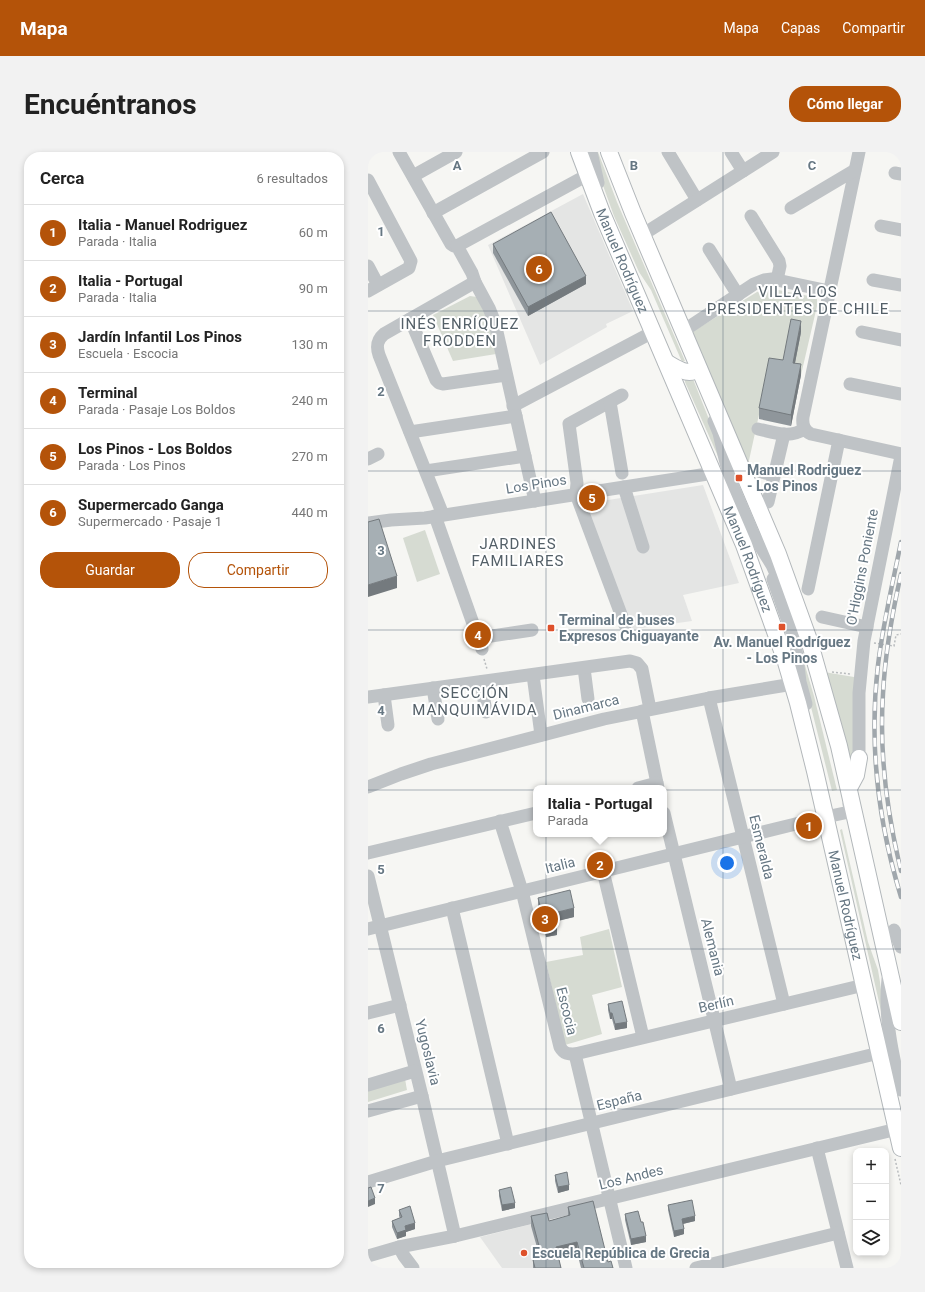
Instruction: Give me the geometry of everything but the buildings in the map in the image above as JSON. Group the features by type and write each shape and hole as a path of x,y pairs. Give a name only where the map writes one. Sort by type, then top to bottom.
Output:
{"main road":[{"name":"Manuel Rodríguez","path":"578,152 602,213 754,570 792,684 829,816 879,1053 899,1128 898,1153"},
{"name":"Manuel Rodríguez","path":"610,153 642,235 683,330 696,370 781,561 818,671 834,726 849,788 901,1022"},
{"path":"666,362 682,370 696,370"},
{"path":"849,788 856,775 859,758"}],"street":[{"path":"399,152 451,244 457,246 464,258 492,316 535,501"},
{"path":"413,176 456,152"},
{"path":"434,213 543,152"},
{"path":"591,152 602,201 602,213"},
{"path":"668,152 697,200"},
{"path":"731,152 743,171"},
{"path":"642,235 772,152"},
{"path":"859,152 802,417 804,429 811,434 901,455"},
{"path":"610,153 629,223 696,370 719,433 730,480 751,529 776,571 786,597 817,691 841,789 854,811"},
{"path":"791,208 855,170"},
{"path":"457,246 582,178 587,172"},
{"path":"368,180 411,259 409,268 373,288 368,266"},
{"path":"751,216 778,261 780,266 777,280"},
{"path":"881,226 901,230"},
{"path":"709,249 738,294"},
{"path":"683,330 758,282 768,279 829,291"},
{"path":"873,280 901,285"},
{"path":"475,282 384,334 377,343 377,349 426,471 480,644 532,630"},
{"path":"410,319 436,380 439,383 443,384 506,375"},
{"path":"410,432 515,411 653,332"},
{"path":"862,332 901,340"},
{"path":"666,362 686,392 749,539 770,572 795,641 800,682 829,816 901,1111"},
{"path":"850,384 901,394"},
{"path":"622,395 568,424 576,483 576,494 625,625"},
{"path":"610,402 622,473"},
{"path":"758,429 784,434 795,434 804,429"},
{"path":"768,502 784,434"},
{"path":"808,589 839,440"},
{"name":"O'Higgins Poniente","path":"859,758 860,676 864,641 901,455"},
{"path":"426,471 525,456"},
{"path":"761,472 774,475"},
{"name":"Los Pinos","path":"368,523 439,515 714,473"},
{"path":"624,487 643,547"},
{"path":"822,617 867,627"},
{"path":"368,697 627,661 637,663 642,669 646,710 658,785"},
{"path":"584,668 588,699"},
{"path":"533,675 541,735"},
{"path":"486,681 486,712"},
{"name":"Dinamarca","path":"368,787 431,764 604,719 709,698 792,684"},
{"path":"433,688 438,719"},
{"path":"384,695 388,726"},
{"name":"Esmeralda","path":"709,698 784,1004"},
{"name":"Italia","path":"368,937 377,929 452,908 743,836 854,811"},
{"path":"368,853 533,814"},
{"name":"Escocia","path":"500,821 522,891 560,1048 564,1053 575,1054 626,1268"},
{"name":"Alemania","path":"667,825 731,1089"},
{"path":"603,871 643,1037"},
{"name":"Yugoslavia","path":"368,876 377,929 400,1005 455,1236"},
{"path":"452,908 508,1144"},
{"path":"894,930 901,947"},
{"path":"889,969 887,990 888,1029 901,1090"},
{"name":"Berlín","path":"575,1054 864,984"},
{"path":"368,1013 400,1005"},
{"name":"España","path":"368,1182 437,1161 879,1053"},
{"path":"368,1085 415,1071"},
{"path":"368,1111 422,1096"},
{"name":"Los Andes","path":"368,1256 899,1128"},
{"path":"817,1148 847,1268"},
{"path":"696,1268 838,1233"},
{"path":"399,1248 413,1268"}],"path":[{"path":"864,641 894,646 896,635 901,634"},
{"path":"480,644 486,681"},
{"path":"818,671 860,676"},
{"path":"898,1153 901,1185"}],"shaded area":[{"path":"594,152 598,152 617,202 685,361 682,362 651,290 639,272 614,216 597,169"},
{"path":"583,194 633,311 606,324 607,327 540,365 488,245"},
{"path":"768,288 814,297 817,299 817,306 801,375 769,369 748,465 692,332 757,292"},
{"path":"470,296 477,297 489,322 496,354 453,361 433,315"},
{"path":"687,379 693,379 714,432 721,463 685,382"},
{"path":"703,485 739,583 683,595 692,621 628,630 583,504"},
{"path":"425,530 440,574 417,582 403,538"},
{"path":"801,652 814,696 837,790 832,791 806,687"},
{"path":"824,672 854,677 856,761 853,776"},
{"path":"842,829 868,942 878,970 886,1033 840,830"},
{"path":"609,929 622,987 592,995 602,1034 565,1045 546,962 583,955 580,937"},
{"path":"405,1079 407,1090 368,1102 368,1090"},
{"name":"Escuela República de Grecia","path":"548,1220 560,1268 502,1268 480,1237"}],"railway":[{"path":"901,542 885,618 875,694 875,752 881,811 886,840 901,897"},
{"path":"901,574 887,649 882,716 885,783 901,871"}],"place":[{"name":"Supermercado Ganga","path":"539,269"},
{"name":"Manuel Rodriguez - Los Pinos","path":"739,478"},
{"name":"Los Pinos - Los Boldos","path":"592,498"},
{"name":"Av. Manuel Rodríguez - Los Pinos","path":"782,627"},
{"name":"Terminal de buses Expresos Chiguayante","path":"551,628"},
{"name":"Terminal","path":"478,635"},
{"name":"Italia - Manuel Rodriguez","path":"809,826"},
{"name":"Italia - Portugal","path":"600,865"},
{"name":"Jardín Infantil Los Pinos","path":"545,919"},
{"name":"Escuela República de Grecia","path":"524,1253"}],"district":[{"name":"VILLA LOS PRESIDENTES DE CHILE","path":"798,300"},
{"name":"INÉS ENRÍQUEZ FRODDEN","path":"460,332"},
{"name":"JARDINES FAMILIARES","path":"518,552"},
{"name":"SECCIÓN MANQUIMÁVIDA","path":"475,702"}]}
